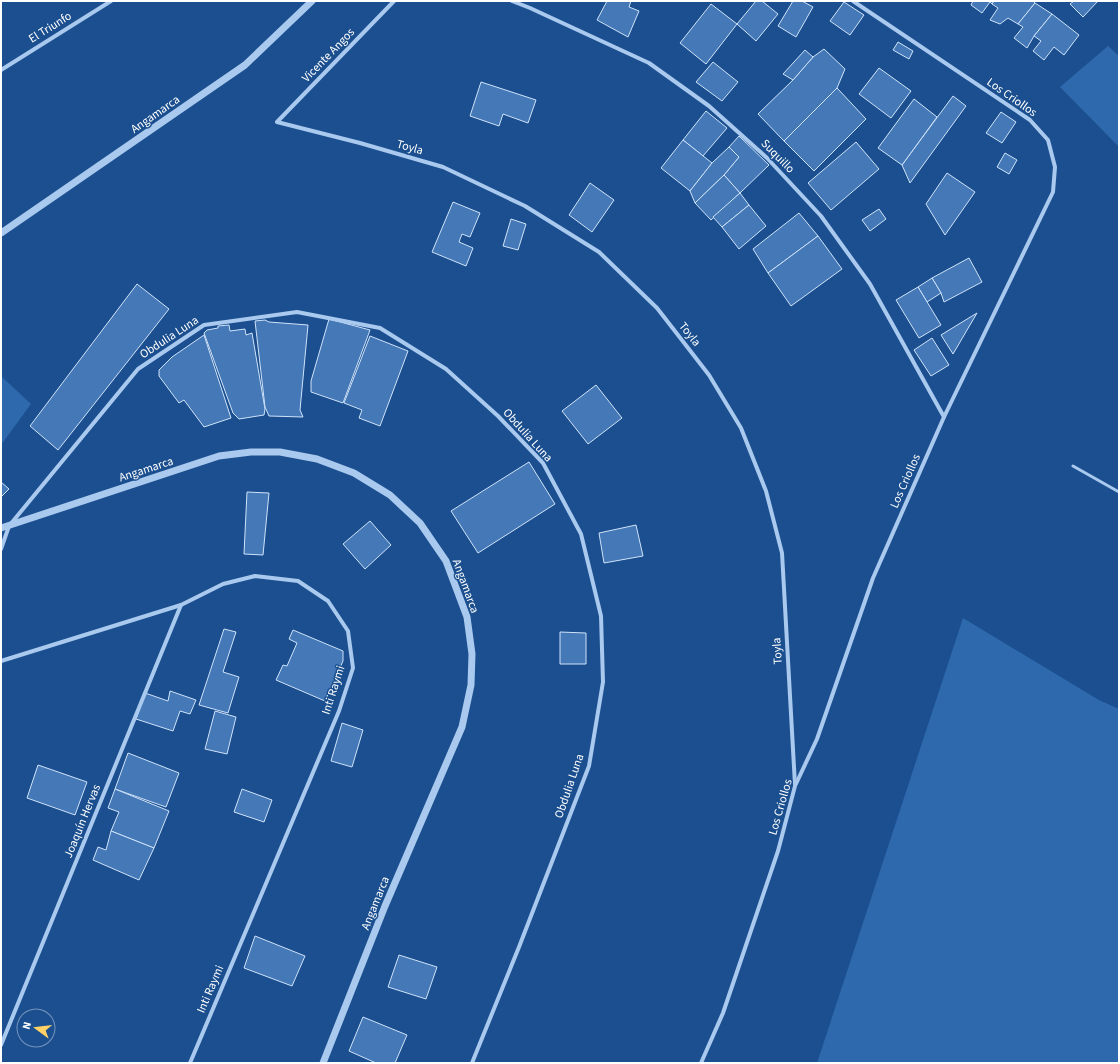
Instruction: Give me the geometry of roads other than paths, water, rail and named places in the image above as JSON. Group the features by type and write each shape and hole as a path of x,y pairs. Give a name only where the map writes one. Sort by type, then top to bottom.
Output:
{"street":[{"name":"El Triunfo","path":"1,70 111,1"},
{"name":"Angamarca","path":"1,233 245,65 312,1"},
{"name":"Vicente Angos","path":"277,122 394,1"},
{"name":"Suquillo","path":"512,1 649,63 709,106 767,158 821,216 870,284 944,417"},
{"name":"Los Criollos","path":"701,1063 723,1013 778,851 794,786 817,739 873,578 944,417 1053,192 1055,167 1048,140 1030,120 853,1"},
{"name":"Toyla","path":"277,122 360,143 443,167 525,206 598,252 657,308 709,375 741,428 766,491 782,553 794,786"},
{"name":"Obdulia Luna","path":"9,526 138,369 204,325 297,312 380,328 446,369 498,416 543,464 581,534 601,616 603,682 589,766 519,947 472,1063"},
{"name":"Angamarca","path":"1,528 219,456 251,452 280,452 317,459 354,473 390,495 420,523 446,561 467,618 472,654 471,685 462,727 385,906 324,1063"},
{"path":"1,549 9,526"},
{"name":"Inti Raymi","path":"1,661 181,605 223,584 255,576 298,581 328,601 348,630 353,668 338,711 190,1063"},
{"name":"Joaquín Hervas","path":"1,1045 181,605"}],"lane":[{"path":"1073,466 1119,492"}]}
